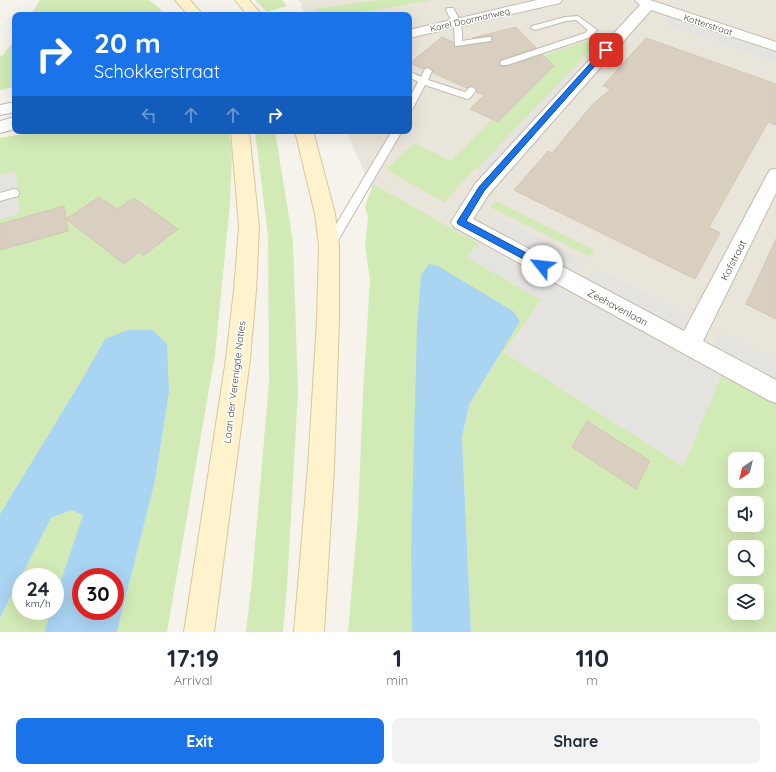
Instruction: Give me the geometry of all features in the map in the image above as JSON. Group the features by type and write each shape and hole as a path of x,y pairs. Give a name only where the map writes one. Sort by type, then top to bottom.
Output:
{"main road":[{"path":"242,0 252,12"},
{"name":"Laan der Verenigde Naties","path":"199,632 238,359 245,290 249,227 240,134"},
{"path":"305,134 325,214 329,246 328,320 321,467 309,632"}],"street":[{"name":"Karel Doormanweg","path":"412,33 555,0"},
{"name":"Kotterstraat","path":"645,2 776,47"},
{"name":"Zeehavenlaan","path":"645,2 482,189 461,222 776,392"},
{"name":"Karel Doormanweg","path":"443,11 465,7"},
{"path":"0,110 12,108"},
{"path":"0,127 12,124"},
{"name":"Kofstraat","path":"689,345 776,175"}],"lane":[{"path":"443,11 458,22 460,31 458,44 488,39"},
{"path":"504,63 588,35 593,30 578,18 565,19 535,28"},
{"path":"412,102 428,71"},
{"path":"412,76 423,81 467,96 472,90"},
{"path":"329,246 395,134"},
{"path":"0,197 14,193"}],"shaded area":[{"path":"297,0 776,0 776,494 764,486 764,452 728,452 728,465 408,269 347,134 412,134 412,12 303,12 301,2"},
{"path":"670,17 776,53 776,62 665,24"},
{"path":"617,29 480,177 477,169 610,30"},
{"path":"16,171 19,214 0,219 0,175"},
{"path":"497,216 586,262 577,275 487,227"},
{"path":"479,244 721,376 683,466 504,352 541,300 467,257"},
{"path":"595,268 689,316 681,331 586,281"},
{"path":"719,331 776,360 776,380 712,347"}],"green space":[{"path":"40,0 149,0 163,12 33,12"},
{"path":"255,0 282,0 287,6 267,12"},
{"path":"378,0 432,0 364,12 317,12 315,9"},
{"path":"606,34 444,202 386,170 414,143 451,161 491,120 499,122 544,76 517,65"},
{"path":"12,43 12,88 0,90 0,56 3,55"},
{"path":"23,134 229,134 232,153 230,203 215,355 167,632 117,632 120,620 124,620 124,604 155,481 169,393 105,339 0,514 0,219 19,213 16,172 0,175 0,138"},
{"path":"255,134 275,134 293,242 298,392 283,632 246,632 252,580 269,382 268,236"},
{"path":"373,184 479,244 467,257 541,300 504,352 683,466 721,376 776,404 776,632 471,632 462,438 469,405 499,356 421,275 411,551 412,632 348,632 358,516 363,393 370,280 365,246 368,217 365,207"},
{"path":"496,201 594,250 590,257 490,207"},
{"path":"71,510 83,515 64,571 64,568 26,568 51,518"},
{"path":"12,594 12,620 48,620 44,632 0,632 0,618"}],"water":[{"path":"429,264 438,266 513,311 520,321 469,405 462,438 471,632 412,632 411,551 417,327 421,275"},
{"path":"128,330 152,330 167,344 169,393 155,481 124,604 124,568 72,568 72,620 120,620 117,632 44,632 48,620 64,620 64,571 83,515 71,510 51,518 26,568 12,568 12,594 0,618 0,514 105,339"}],"building":[{"path":"516,27 536,48 501,60 499,62 500,66 507,66 543,55 554,66 498,122 470,109 484,95 476,92 477,90 473,86 467,88 433,73 429,67 423,69 412,64 412,61 442,37 453,42 455,47 491,42 492,37 472,38"},
{"path":"646,38 776,84 776,125 768,122 709,227 720,233 695,279 514,190 548,151 552,153 593,104 611,89 603,86"},
{"path":"99,197 117,209 134,198 178,229 143,256 139,252 124,264 66,219"},
{"path":"64,206 68,231 0,250 0,224"},
{"path":"776,239 776,319 746,304"},
{"path":"587,421 650,461 636,489 572,447"}],"route":[{"path":"542,266 461,222 482,189 606,50"}]}
